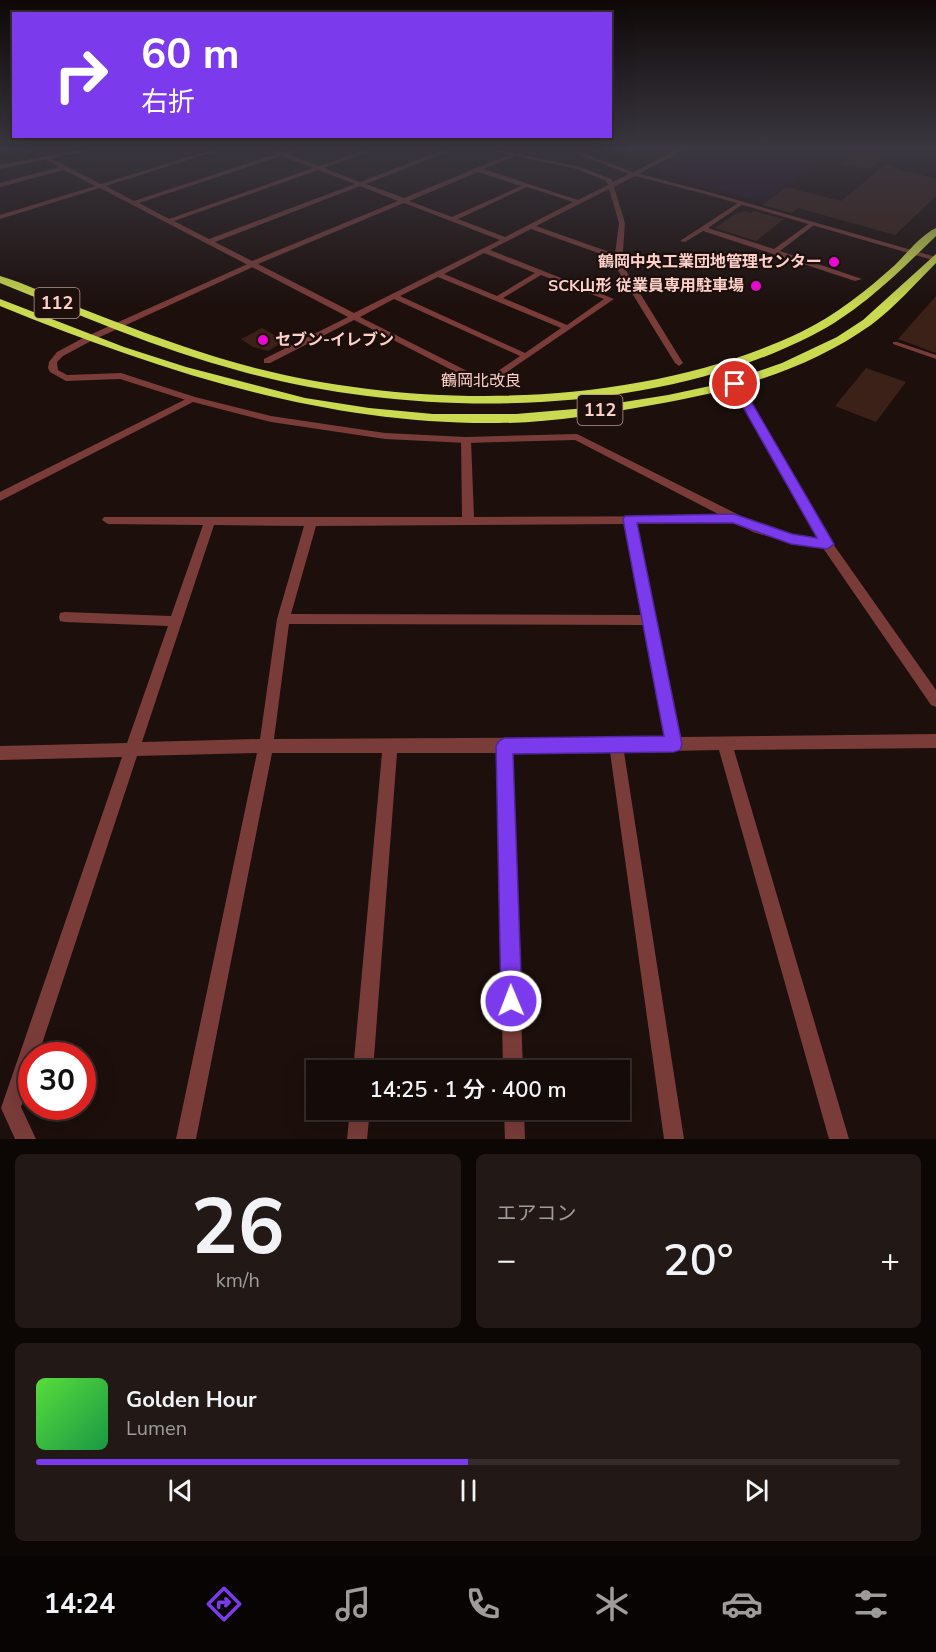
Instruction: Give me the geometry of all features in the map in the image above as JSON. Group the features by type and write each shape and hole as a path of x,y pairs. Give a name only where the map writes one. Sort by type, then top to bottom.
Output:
{"highway":[{"name":"鶴岡北改良","path":"0,279 164,345 247,369 323,386 425,397 498,399 558,396 624,389 721,369 805,334 837,316 870,293 936,231"},
{"name":"鶴岡北改良","path":"0,302 88,339 227,385 312,404 421,417 498,419 569,414 690,396 786,367 849,333 892,302 935,258"}],"street":[{"path":"0,217 51,201"},
{"path":"129,201 485,384 610,299 483,250"},
{"path":"133,203 139,201"},
{"path":"169,221 225,201"},
{"path":"209,242 315,201"},
{"path":"404,201 505,239"},
{"path":"404,201 252,264 114,326 57,357 52,364 54,372 66,378 121,376 192,399 271,419 334,430 385,436 465,440 577,437 734,519 791,539 827,544"},
{"path":"453,219 492,201"},
{"path":"616,201 622,223 618,264 679,363"},
{"path":"734,201 935,258"},
{"path":"267,362 578,202"},
{"path":"683,241 741,203"},
{"path":"775,252 812,224"},
{"path":"529,226 619,258"},
{"path":"702,228 858,279"},
{"path":"497,299 541,272"},
{"path":"438,274 567,328"},
{"path":"394,296 526,356"},
{"path":"735,384 827,544 936,701"},
{"path":"0,497 192,399"},
{"path":"465,440 468,520"},
{"path":"629,519 674,744"},
{"path":"108,520 311,522 734,519"},
{"path":"26,1139 11,1108 210,520"},
{"path":"186,1139 266,746 283,619 311,522"},
{"path":"65,617 175,621"},
{"path":"283,619 648,620"},
{"path":"0,753 266,746 390,747 936,741"},
{"path":"724,744 839,1139"},
{"path":"616,745 674,1139"},
{"path":"504,746 513,1060"},
{"path":"364,1060 390,747"},
{"path":"357,1139 359,1120"},
{"path":"514,1120 515,1139"}],"lane":[{"path":"895,343 936,357"}],"building":[{"path":"767,201 931,201 895,235 798,208 792,213 762,205"},
{"path":"744,211 751,213 754,211 784,219 756,241 715,228 737,213"},
{"path":"936,296 936,353 898,339"},
{"name":"セブン-イレブン","path":"262,328 285,341 268,351 253,347 241,339"},
{"path":"866,368 906,382 876,422 835,406"}],"place":[{"name":"鶴岡中央工業団地管理センター","path":"834,262"},
{"name":"SCK山形 従業員専用駐車場","path":"756,286"},
{"name":"セブン-イレブン","path":"263,340"}],"route":[{"path":"511,1001 504,746 674,744 629,519 734,519 791,539 827,544 735,384"}]}
